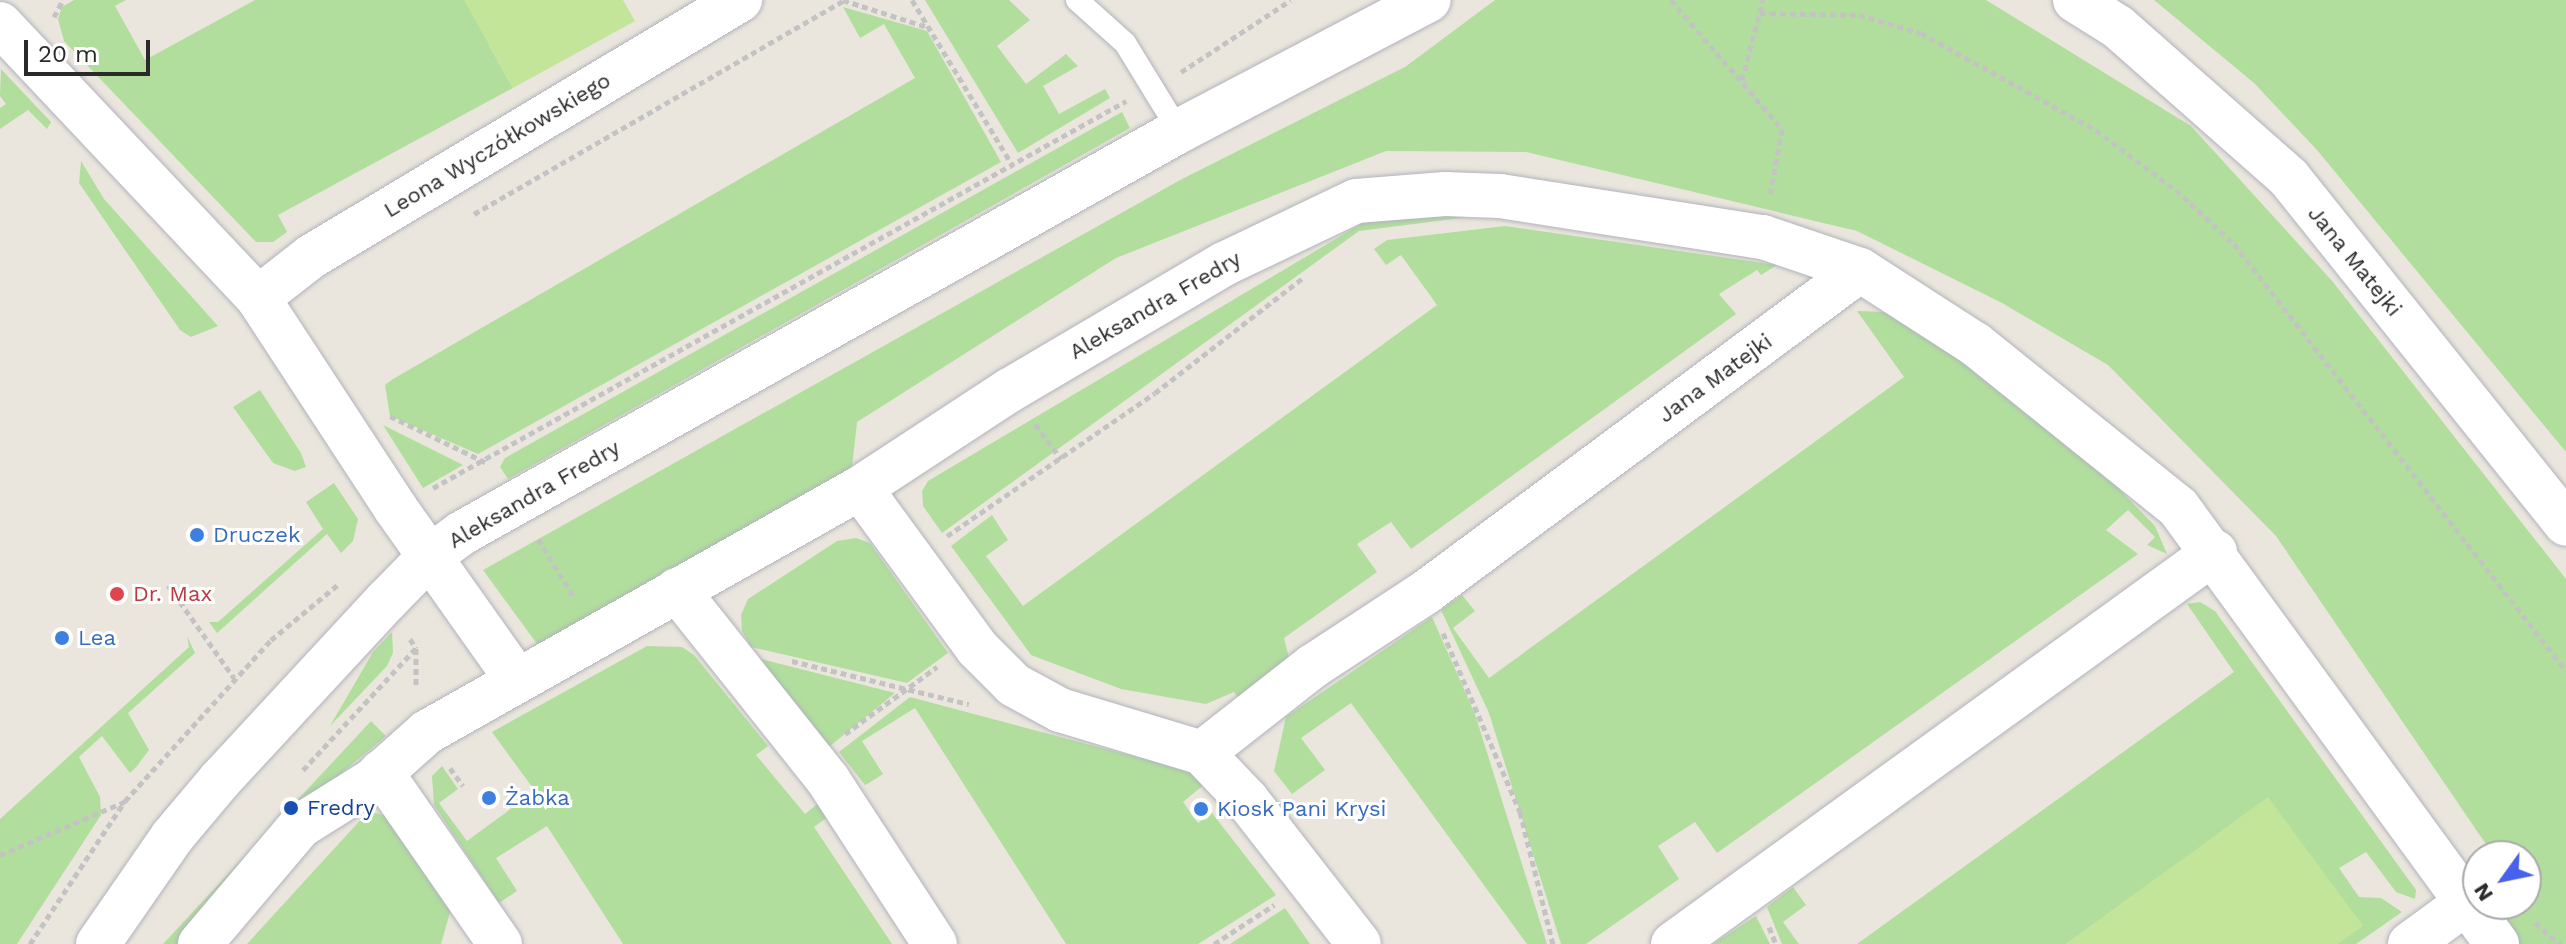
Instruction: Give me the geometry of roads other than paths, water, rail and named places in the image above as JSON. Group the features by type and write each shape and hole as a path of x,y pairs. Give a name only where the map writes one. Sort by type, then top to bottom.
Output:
{"street":[{"path":"0,14 15,0"},
{"name":"Leona Wyczółkowskiego","path":"258,298 312,256 740,0"},
{"name":"Aleksandra Fredry","path":"1354,38 1391,0"},
{"name":"Aleksandra Fredry","path":"98,944 210,791 429,557 515,502 1179,131 1429,0"},
{"name":"Jana Matejki","path":"2075,0 2166,67 2289,178 2566,524"},
{"path":"0,24 258,298 429,557"},
{"name":"Aleksandra Fredry","path":"200,944 300,826 381,772 427,732 517,680 600,638 677,590 860,488 1010,390 1224,264 1356,201 1398,195 1500,196 1763,237 1860,270"},
{"path":"1860,270 1975,344 2077,422 2178,507 2215,552 2462,897"},
{"name":"Jana Matejki","path":"1202,753 1313,666 1426,592 1860,270"},
{"path":"860,488 977,648 1014,685 1060,710 1202,753 1247,800 1359,944"},
{"path":"1673,944 2215,552"},
{"name":"Aleksandra Fredry","path":"429,557 517,680"},
{"path":"677,590 809,758 935,944"},
{"path":"381,772 500,944"},
{"path":"2410,944 2462,906"},
{"path":"2479,920 2497,944"}],"lane":[{"path":"1077,0 1125,43 1179,131"}],"place":[{"name":"Druczek","path":"197,535"},
{"name":"Dr. Max","path":"117,594"},
{"name":"Lea","path":"62,638"},
{"name":"Żabka","path":"489,798"},
{"name":"Fredry","path":"291,808"},
{"name":"Kiosk Pani Krysi","path":"1201,809"}]}
